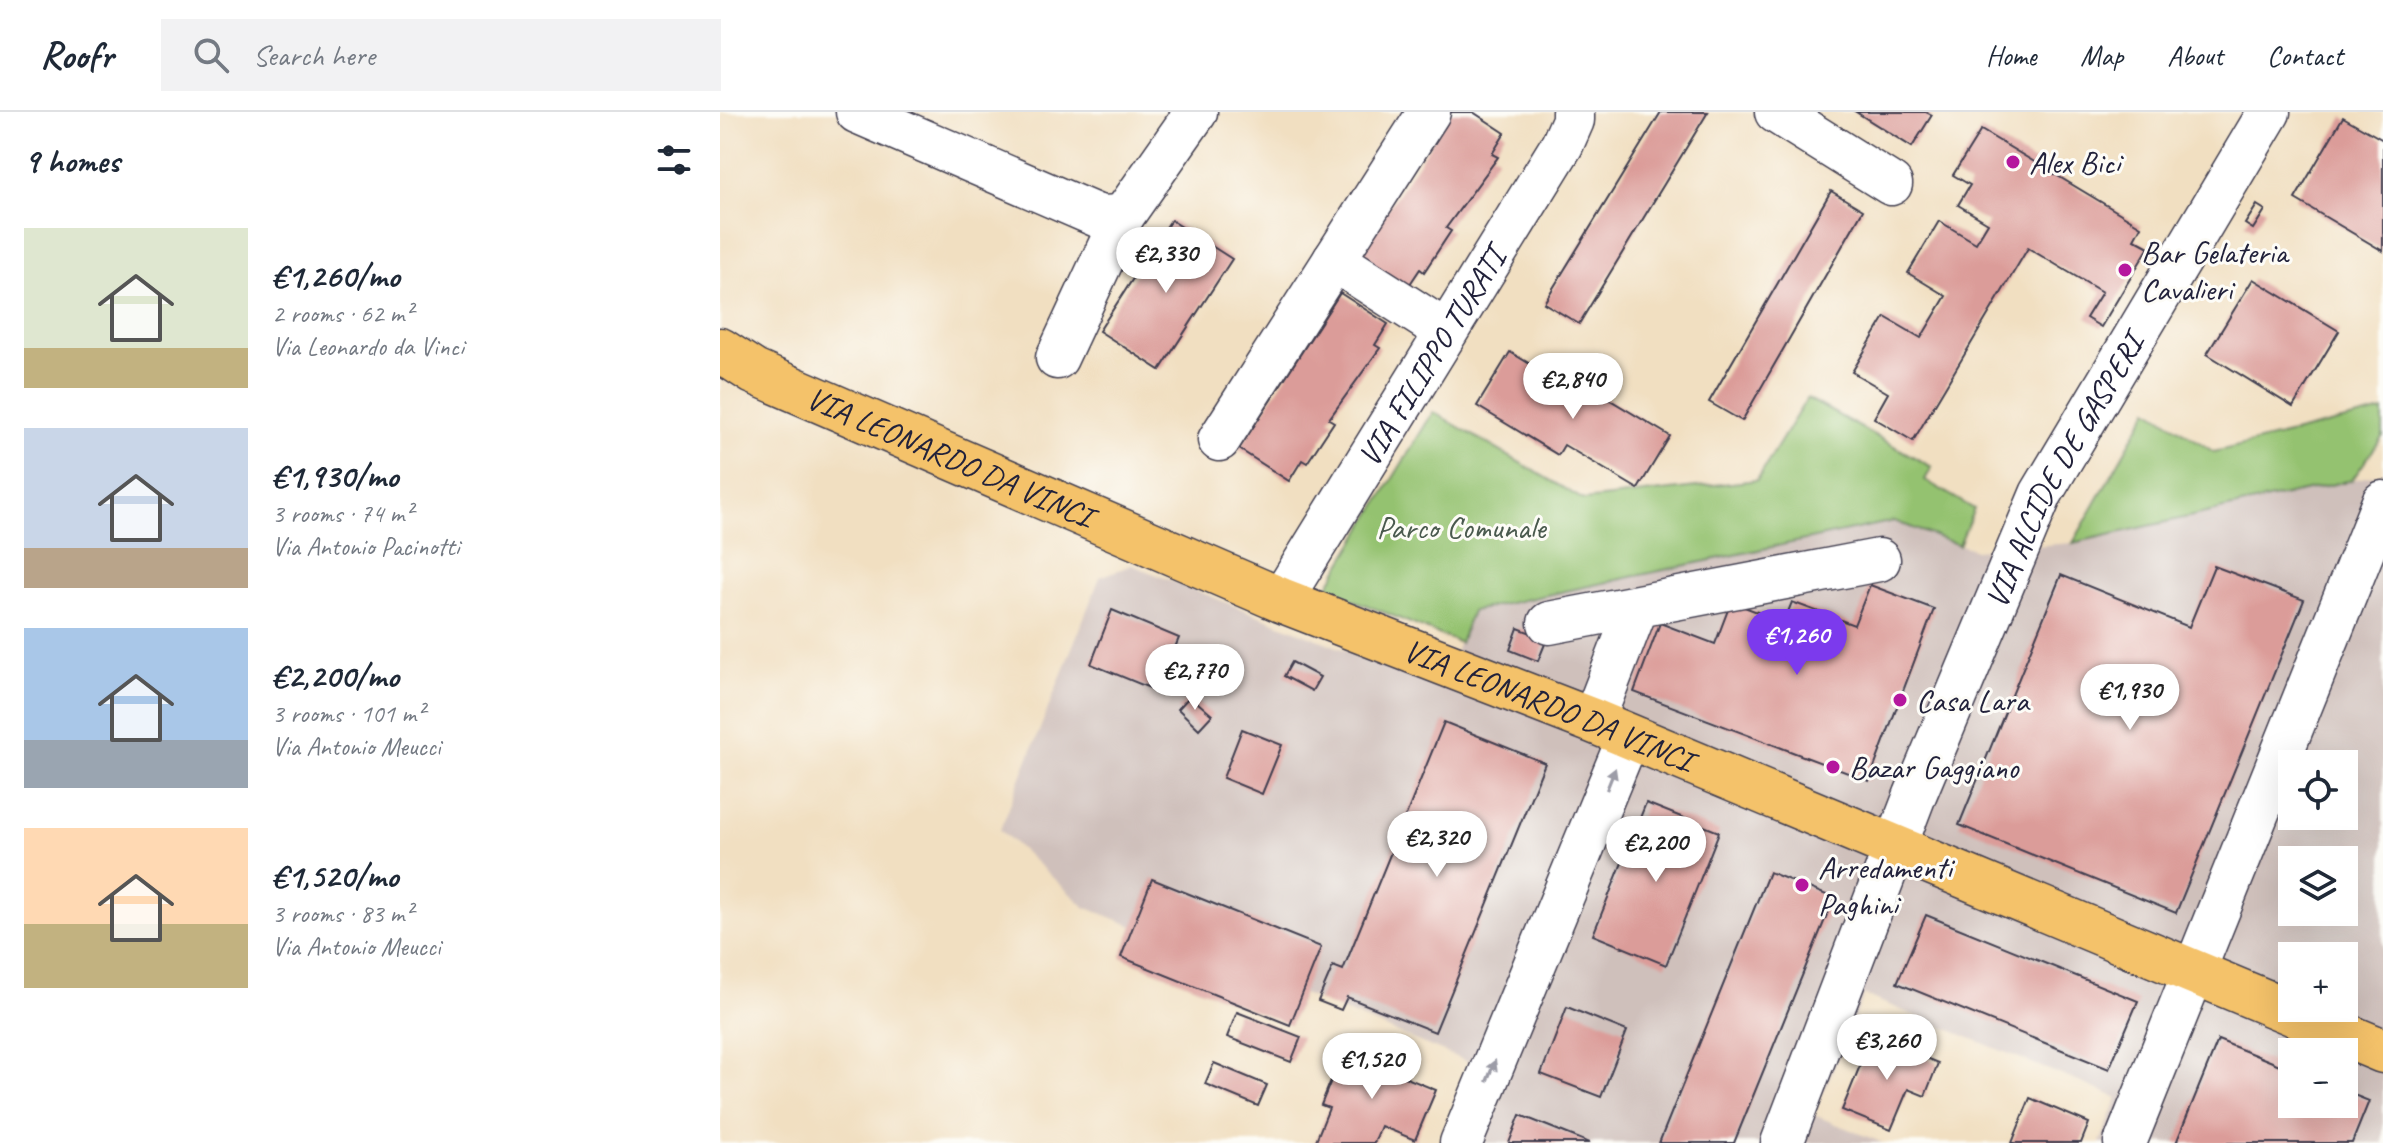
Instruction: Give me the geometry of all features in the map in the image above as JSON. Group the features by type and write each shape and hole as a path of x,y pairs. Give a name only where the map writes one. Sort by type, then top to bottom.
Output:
{"main road":[{"name":"VIA LEONARDO DA VINCI","path":"720,350 754,372 1281,600 1611,728 1895,850 2383,1051"}],"street":[{"path":"857,112 1100,217 1123,216"},
{"path":"1057,358 1123,216 1196,112"},
{"path":"1219,440 1429,112"},
{"name":"VIA FILIPPO TURATI","path":"1281,600 1562,145 1573,120 1573,112"},
{"path":"1776,112 1891,184"},
{"name":"VIA ALCIDE DE GASPERI","path":"1782,1143 1895,850 2041,494 2269,112"},
{"path":"1334,260 1445,331"},
{"path":"2125,1143 2383,502"},
{"path":"1549,623 1879,560"},
{"path":"1461,1143 1611,728 1637,607"}],"shaded area":[{"path":"2383,473 2383,1143 2100,1143 2118,1098 1864,995 1814,1115 1883,1143 1469,1143 1497,1074 1303,994 1290,1025 1121,957 1133,926 1085,907 1000,830 1100,577 1132,565 1440,688 1472,611 1894,521 1975,550 2073,543"}],"green space":[{"name":"Parco Comunale","path":"1807,398 1932,467 1925,480 1974,509 1959,545 1894,521 1472,611 1460,643 1326,589 1433,412 1584,500 1757,480"},
{"path":"2149,409 2214,452 2383,411 2383,436 2352,480 2073,543"}],"building":[{"path":"1451,112 1473,112 1505,133 1492,154 1498,157 1446,228 1451,231 1424,272 1420,269 1406,290 1356,258"},
{"path":"1661,112 1708,112 1579,324 1544,303"},
{"path":"1856,112 1926,112 1932,115 1912,147"},
{"path":"2343,117 2383,140 2383,251 2295,199"},
{"path":"1981,130 2141,226 2134,239 2149,247 2101,327 2086,318 2102,292 2028,248 1913,441 1874,418 1888,393 1852,372 1885,317 1921,338 1946,296 1908,273 1939,221 1976,243 1988,223 1958,205 1970,185 1953,175"},
{"path":"1831,191 1863,210 1742,421 1709,402"},
{"path":"2257,205 2265,210 2253,229 2245,224"},
{"path":"1171,220 1232,259 1160,370 1099,331"},
{"path":"2253,279 2339,331 2293,407 2207,354"},
{"path":"1340,293 1388,324 1375,345 1380,348 1329,419 1334,422 1307,463 1302,460 1289,481 1239,449"},
{"path":"1510,352 1585,397 1590,388 1670,436 1638,489 1564,445 1558,455 1477,406"},
{"path":"2214,566 2304,600 2176,913 1959,825 2061,575 2189,627"},
{"path":"1870,585 1934,609 1869,781 1634,692 1660,623 1715,644 1731,602 1784,622 1792,602 1854,625"},
{"path":"1112,610 1179,638 1157,691 1091,664"},
{"path":"1518,628 1547,639 1538,661 1510,650"},
{"path":"1292,662 1320,677 1312,691 1284,676"},
{"path":"1190,696 1212,715 1199,729 1178,709"},
{"path":"1444,722 1545,763 1435,1032 1347,997 1341,1010 1318,1001 1333,966 1343,970"},
{"path":"1242,729 1282,745 1262,794 1223,778"},
{"path":"1646,803 1719,832 1666,965 1593,935"},
{"path":"1769,872 1834,898 1734,1143 1659,1143"},
{"path":"1152,879 1321,947 1290,1025 1121,957"},
{"path":"1926,915 2138,1001 2109,1069 1897,983"},
{"path":"1567,1007 1627,1031 1601,1097 1541,1074"},
{"path":"1237,1012 1301,1037 1291,1062 1227,1037"},
{"path":"1872,1036 1938,1063 1925,1096 1908,1089 1891,1130 1842,1110"},
{"path":"2218,1040 2278,1064 2278,1118 2358,1118 2358,1097 2369,1101 2352,1143 2176,1143"},
{"path":"1345,1046 1406,1071 1404,1077 1436,1090 1415,1140 1381,1126 1374,1143 1315,1143 1329,1108 1321,1105"},
{"path":"1214,1063 1267,1085 1258,1106 1205,1084"},
{"path":"2030,1098 2089,1123 2081,1143 2012,1143"},
{"path":"1520,1115 1590,1143 1509,1143"}],"place":[{"name":"Alex Bici","path":"2013,162"},
{"name":"Bar Gelateria Cavalieri","path":"2125,270"},
{"name":"Casa Lara","path":"1900,700"},
{"name":"Bazar Gaggiano","path":"1833,767"},
{"name":"Arredamenti Paghini","path":"1802,885"}]}
